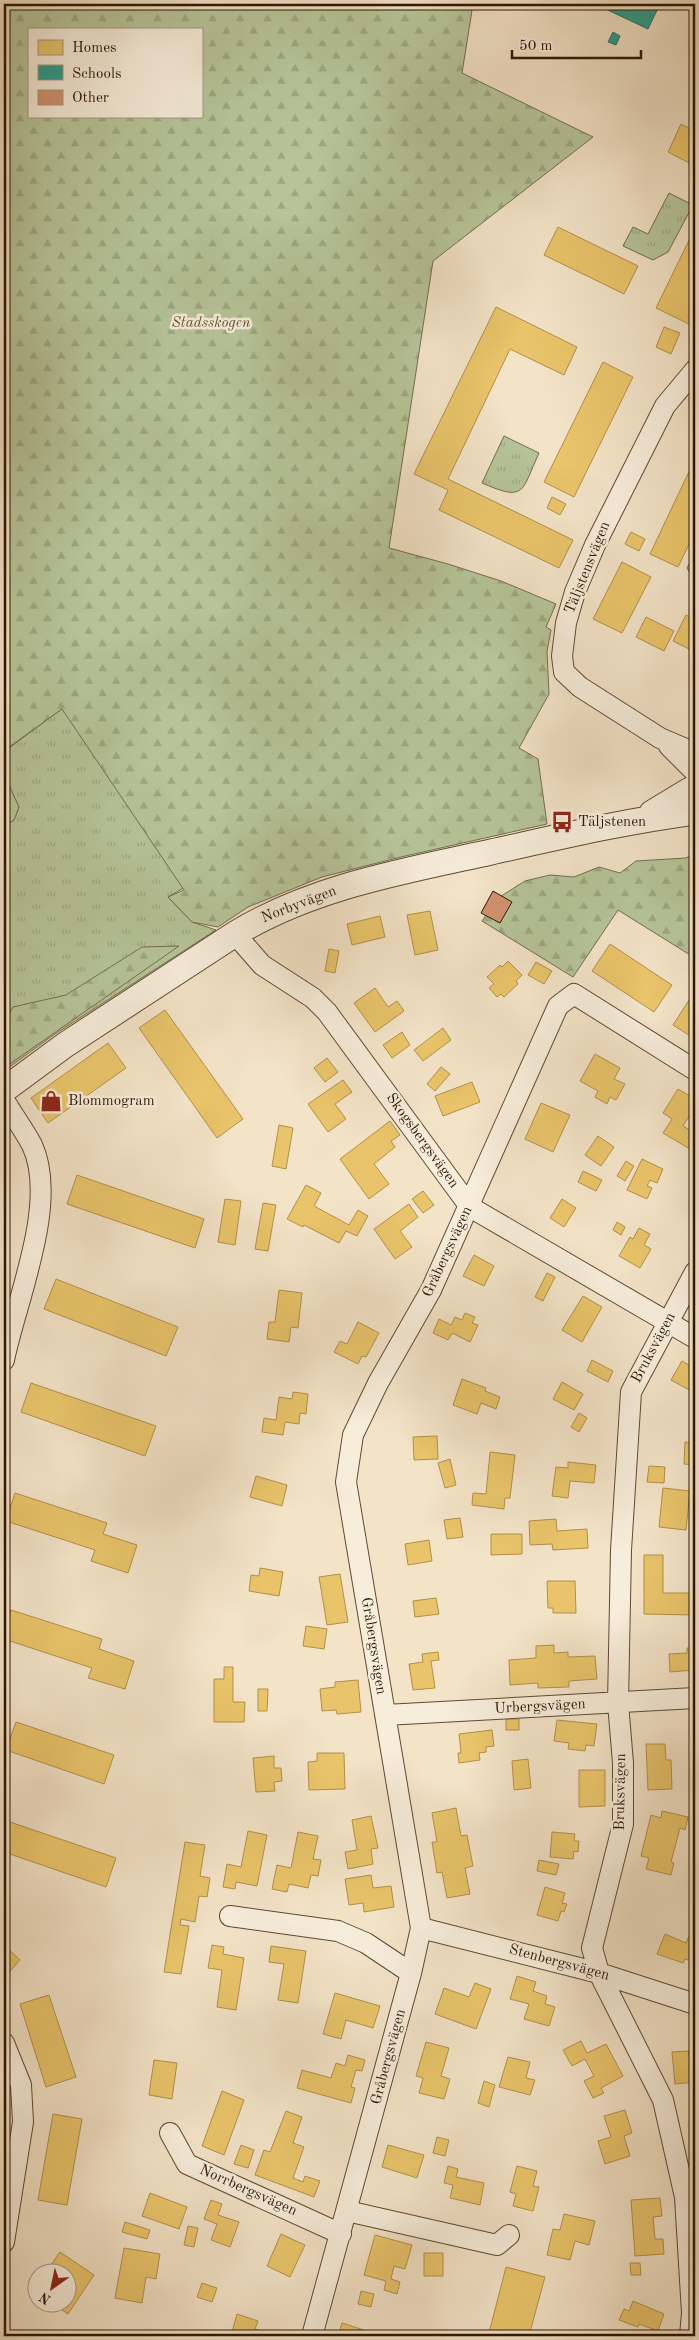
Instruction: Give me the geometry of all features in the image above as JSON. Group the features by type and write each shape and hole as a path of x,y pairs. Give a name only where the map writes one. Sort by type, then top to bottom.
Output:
{"street":[{"name":"Täljstensvägen","path":"694,784 660,738 571,680 564,672 562,644 575,592 595,545 665,406 695,370"},
{"name":"Norbyvägen","path":"4,1090 65,1045 257,921 330,891 408,870 638,820 671,803 694,784"},
{"name":"Skogsbergsvägen","path":"235,934 262,965 306,993 327,1012 470,1207 695,1338"},
{"name":"Gråbergsvägen","path":"312,2336 411,1973 421,1928 346,1482 353,1435 378,1383 431,1290 470,1207 558,1006 574,994 695,1070"},
{"path":"4,1100 32,1146 40,1175 39,1223 4,1360"},
{"name":"Bruksvägen","path":"690,2336 692,2313 685,2197 674,2142 663,2100 599,1973 592,1948 623,1824 623,1763 618,1703 621,1550 631,1392 695,1272"},
{"name":"Urbergsvägen","path":"385,1714 695,1698"},
{"path":"230,1916 338,1931 366,1943 411,1973"},
{"name":"Stenbergsvägen","path":"421,1928 599,1973 695,2004"},
{"path":"4,2043 18,2076 23,2101 22,2139 4,2242"},
{"name":"Norrbergsvägen","path":"170,2133 187,2164 341,2234"},
{"path":"347,2211 497,2245 509,2235"}],"green space":[{"name":"Stadsskogen","path":"4,4 473,4 462,73 593,137 433,261 389,548 501,581 556,604 546,627 551,630 547,651 549,694 519,748 538,759 547,824 322,877 248,907 218,927 192,922 168,897 184,890 62,709 5,750 4,756"},
{"path":"669,193 693,205 668,252 653,260 623,246 633,227 648,234"},
{"path":"504,436 539,453 525,485 515,492 496,489 482,483"},
{"path":"695,553 695,582 687,568"},
{"path":"71,702 190,884 168,897 192,922 216,930 55,1034 4,1071 4,827 14,820 19,807 5,773 5,751"},
{"path":"4,775 19,807 14,820 4,827"},
{"path":"695,853 695,958 618,910 573,977 482,921 498,898 525,881 550,875 574,877 599,867 620,873 636,861 686,858"},
{"path":"179,946 4,1068 4,1022 13,1007 66,995 142,947"}],"building: Homes":[{"path":"681,124 695,131 695,166 668,152"},
{"path":"558,227 638,266 624,294 544,255"},
{"path":"695,228 695,311 689,324 656,308"},
{"path":"496,307 577,347 564,375 510,349 448,479 573,540 559,568 439,510 448,490 414,474"},
{"path":"664,327 680,333 671,354 656,347"},
{"path":"603,362 633,377 574,497 544,482"},
{"path":"695,459 695,532 678,567 650,554"},
{"path":"552,497 566,504 560,515 547,508"},
{"path":"631,532 645,539 639,551 625,544"},
{"path":"622,562 651,577 622,633 593,619"},
{"path":"686,615 695,619 695,652 673,641"},
{"path":"646,617 674,631 664,651 636,637"},
{"path":"430,911 438,950 415,955 407,915"},
{"path":"380,916 385,937 352,945 347,924"},
{"path":"610,944 672,985 654,1012 592,971"},
{"path":"329,949 339,951 335,973 325,971"},
{"path":"508,961 522,975 516,981 518,984 504,997 501,994 497,997 489,988 494,984 487,977 500,965 502,967"},
{"path":"536,962 552,971 544,984 528,975"},
{"path":"375,988 388,1007 397,1001 404,1011 375,1032 354,1003"},
{"path":"691,997 695,1000 695,1039 673,1025"},
{"path":"165,1010 243,1119 217,1138 139,1028"},
{"path":"443,1028 451,1040 423,1061 414,1050"},
{"path":"402,1032 410,1045 392,1058 383,1045"},
{"path":"108,1043 126,1068 48,1123 31,1098"},
{"path":"595,1054 620,1068 614,1079 625,1084 616,1100 610,1097 607,1104 595,1097 598,1091 580,1081"},
{"path":"327,1058 338,1072 325,1082 314,1068"},
{"path":"441,1067 450,1074 435,1091 427,1084"},
{"path":"343,1080 352,1092 335,1104 346,1119 328,1132 308,1104"},
{"path":"472,1082 480,1102 443,1116 435,1096"},
{"path":"678,1089 695,1099 695,1106 683,1126 695,1133 695,1152 663,1133 672,1119 663,1113"},
{"path":"541,1103 570,1115 553,1152 525,1139"},
{"path":"390,1121 400,1135 391,1141 395,1147 374,1164 389,1184 369,1199 340,1159"},
{"path":"279,1125 293,1128 286,1169 272,1166"},
{"path":"598,1136 614,1147 601,1166 585,1155"},
{"path":"642,1159 663,1169 657,1183 650,1180 647,1186 652,1188 647,1199 627,1190"},
{"path":"626,1161 634,1166 625,1181 617,1176"},
{"path":"583,1171 602,1180 596,1191 578,1182"},
{"path":"77,1175 204,1219 195,1248 67,1204"},
{"path":"306,1185 321,1193 314,1206 349,1225 358,1210 368,1216 357,1236 346,1231 339,1243 304,1225 303,1227 287,1219"},
{"path":"423,1191 434,1205 423,1213 412,1199"},
{"path":"225,1199 241,1201 235,1245 218,1242"},
{"path":"562,1199 576,1208 564,1227 550,1218"},
{"path":"263,1203 276,1205 268,1251 255,1249"},
{"path":"409,1204 418,1217 400,1231 412,1247 395,1259 374,1229"},
{"path":"617,1222 625,1227 621,1235 613,1230"},
{"path":"639,1228 650,1234 644,1245 651,1249 640,1268 619,1256 630,1237 633,1239"},
{"path":"474,1255 494,1266 484,1286 463,1276"},
{"path":"547,1273 555,1277 543,1301 535,1297"},
{"path":"56,1279 178,1327 166,1356 44,1309"},
{"path":"279,1290 302,1293 298,1328 291,1327 289,1342 267,1339 269,1322 275,1322"},
{"path":"583,1296 602,1307 582,1342 562,1330"},
{"path":"465,1313 475,1317 472,1323 478,1325 470,1342 452,1333 448,1340 433,1333 439,1319 451,1325 455,1317 462,1320"},
{"path":"358,1322 379,1333 366,1357 362,1356 358,1364 334,1352 340,1341 347,1344"},
{"path":"694,1358 695,1393 671,1380 682,1361 689,1365"},
{"path":"592,1360 613,1371 608,1382 587,1371"},
{"path":"462,1379 486,1388 485,1391 500,1397 496,1409 481,1403 477,1414 453,1405"},
{"path":"562,1382 583,1394 574,1410 553,1399"},
{"path":"31,1383 156,1426 145,1456 21,1412"},
{"path":"293,1392 308,1394 306,1414 300,1413 299,1424 285,1422 283,1435 262,1432 264,1418 276,1420 279,1397 292,1399"},
{"path":"579,1413 587,1418 579,1432 571,1427"},
{"path":"437,1436 438,1459 414,1460 413,1437"},
{"path":"685,1442 695,1443 695,1465 684,1464"},
{"path":"490,1452 515,1455 510,1498 505,1498 504,1509 472,1505 473,1493 486,1494"},
{"path":"450,1459 456,1485 445,1488 438,1463"},
{"path":"568,1462 596,1465 594,1483 570,1481 568,1498 552,1496 556,1467 568,1468"},
{"path":"649,1466 665,1467 664,1483 647,1482"},
{"path":"256,1476 287,1485 282,1506 250,1497"},
{"path":"663,1488 690,1491 686,1530 659,1527"},
{"path":"15,1493 107,1523 103,1534 137,1545 128,1573 91,1561 95,1550 6,1521"},
{"path":"460,1518 463,1537 447,1539 444,1520"},
{"path":"556,1519 557,1531 587,1529 588,1548 553,1550 552,1544 530,1545 529,1521"},
{"path":"491,1534 522,1534 522,1554 491,1555"},
{"path":"429,1540 432,1561 408,1565 405,1544"},
{"path":"644,1555 663,1555 663,1593 694,1593 694,1615 644,1614"},
{"path":"260,1568 283,1572 279,1596 249,1591 251,1575 259,1576"},
{"path":"340,1574 348,1622 327,1625 319,1577"},
{"path":"547,1581 575,1581 576,1613 553,1613 553,1608 548,1608"},
{"path":"436,1598 439,1614 415,1617 413,1601"},
{"path":"11,1610 102,1639 99,1649 134,1661 125,1689 88,1678 92,1668 4,1639"},
{"path":"306,1626 327,1629 324,1649 303,1646"},
{"path":"554,1645 554,1653 568,1652 568,1657 595,1656 597,1679 569,1681 569,1687 538,1688 538,1683 510,1685 509,1660 536,1658 536,1646"},
{"path":"695,1647 695,1670 670,1672 669,1654 687,1653 687,1648"},
{"path":"438,1652 439,1660 431,1661 435,1688 413,1690 409,1664 423,1662 422,1654"},
{"path":"224,1667 233,1667 233,1702 245,1702 244,1722 214,1722 214,1679 224,1679"},
{"path":"358,1680 361,1712 337,1714 336,1710 322,1711 320,1689 335,1687 335,1682"},
{"path":"258,1689 268,1689 267,1711 258,1711"},
{"path":"506,1719 519,1719 519,1730 506,1730"},
{"path":"557,1720 597,1724 594,1746 586,1745 585,1751 568,1749 569,1743 554,1741"},
{"path":"16,1722 114,1755 104,1784 6,1750"},
{"path":"492,1730 494,1746 486,1747 486,1752 479,1753 480,1760 459,1763 458,1753 461,1753 459,1734"},
{"path":"646,1744 665,1744 666,1760 671,1760 672,1789 648,1790"},
{"path":"317,1753 344,1753 345,1789 309,1790 308,1762 317,1761"},
{"path":"274,1756 274,1768 281,1768 282,1781 274,1782 275,1791 256,1792 253,1758"},
{"path":"528,1759 531,1788 514,1790 512,1761"},
{"path":"579,1770 605,1770 605,1806 579,1807"},
{"path":"456,1808 461,1836 467,1835 473,1866 465,1868 470,1894 447,1898 442,1872 437,1873 432,1842 437,1842 432,1813"},
{"path":"662,1811 688,1817 685,1830 680,1828 671,1862 674,1863 671,1875 646,1869 649,1858 641,1856 651,1815 661,1818"},
{"path":"371,1816 378,1848 371,1849 373,1864 348,1869 345,1852 357,1850 352,1820"},
{"path":"4,1820 116,1858 106,1887 4,1852"},
{"path":"248,1831 267,1835 257,1886 236,1882 235,1889 223,1887 227,1864 241,1867"},
{"path":"298,1832 318,1836 313,1859 321,1860 318,1876 311,1875 308,1888 289,1884 287,1892 272,1889 277,1865 291,1868"},
{"path":"552,1832 575,1834 574,1841 579,1841 578,1852 574,1851 573,1859 550,1857"},
{"path":"185,1842 205,1845 200,1876 210,1878 207,1897 199,1896 195,1922 181,1919 180,1925 189,1926 181,1974 164,1972"},
{"path":"539,1860 559,1864 556,1875 537,1871"},
{"path":"371,1875 373,1888 391,1886 394,1907 364,1912 363,1903 349,1905 345,1879"},
{"path":"545,1887 565,1893 562,1903 567,1904 564,1912 561,1911 558,1921 537,1915"},
{"path":"665,1934 686,1943 689,1936 695,1939 695,1962 685,1959 683,1963 657,1954"},
{"path":"4,1945 20,1960 4,1978"},
{"path":"212,1945 224,1947 223,1954 244,1958 236,2010 217,2007 222,1970 208,1968"},
{"path":"271,1946 306,1951 298,2003 278,2000 284,1964 269,1962"},
{"path":"517,1976 536,1982 533,1991 547,1996 545,2004 555,2007 549,2026 524,2019 529,2004 510,1999"},
{"path":"475,1983 491,1989 476,2029 435,2014 444,1988 469,1997"},
{"path":"335,1993 380,2006 373,2028 346,2020 341,2039 323,2034"},
{"path":"49,1995 76,2077 46,2087 20,2004"},
{"path":"581,2041 587,2053 606,2044 623,2076 601,2088 604,2093 593,2098 584,2081 594,2076 585,2059 572,2066 563,2050"},
{"path":"426,2042 449,2048 441,2076 450,2079 444,2099 419,2093 423,2078 416,2076"},
{"path":"689,2051 690,2070 694,2069 695,2082 675,2084 672,2052"},
{"path":"348,2055 365,2060 362,2071 356,2070 351,2087 355,2088 351,2103 297,2088 302,2070 331,2078 336,2063 345,2066"},
{"path":"508,2057 530,2062 526,2078 535,2080 530,2095 499,2087"},
{"path":"154,2060 177,2063 172,2099 149,2095"},
{"path":"484,2081 495,2085 489,2107 478,2103"},
{"path":"222,2091 244,2100 224,2155 202,2146"},
{"path":"625,2110 632,2133 624,2136 630,2156 605,2164 598,2141 611,2137 604,2116"},
{"path":"286,2111 302,2117 293,2143 304,2147 293,2178 303,2182 305,2176 320,2181 314,2197 255,2175 264,2150 270,2152"},
{"path":"53,2114 82,2119 67,2205 38,2200"},
{"path":"437,2137 449,2140 445,2156 433,2153"},
{"path":"695,2138 695,2150 691,2140"},
{"path":"241,2145 254,2150 248,2168 234,2164"},
{"path":"388,2145 424,2155 417,2178 382,2167"},
{"path":"448,2166 458,2169 456,2177 484,2183 480,2205 450,2198 453,2185 444,2183"},
{"path":"517,2166 537,2171 533,2186 539,2187 533,2211 513,2206 516,2194 510,2192"},
{"path":"150,2193 187,2207 179,2229 142,2216"},
{"path":"660,2198 662,2216 653,2217 655,2239 663,2239 664,2254 635,2256 631,2200"},
{"path":"211,2200 222,2204 218,2215 239,2222 230,2247 211,2240 217,2224 204,2219"},
{"path":"564,2214 595,2221 589,2245 575,2241 570,2260 547,2255 553,2229 560,2230"},
{"path":"125,2222 150,2230 147,2239 122,2232"},
{"path":"188,2226 198,2228 194,2247 184,2245"},
{"path":"281,2234 305,2245 290,2277 267,2266"},
{"path":"375,2235 412,2245 405,2269 394,2266 391,2279 400,2282 397,2294 384,2290 386,2281 364,2275"},
{"path":"124,2248 160,2254 156,2279 146,2277 142,2303 115,2298"},
{"path":"60,2252 75,2262 53,2262"},
{"path":"424,2253 443,2253 443,2276 424,2276"},
{"path":"630,2263 640,2263 641,2275 631,2275"},
{"path":"78,2264 94,2275 78,2299"},
{"path":"506,2267 545,2277 529,2336 501,2336 489,2333"},
{"path":"202,2283 217,2288 212,2302 197,2297"},
{"path":"361,2291 374,2294 371,2307 358,2304"},
{"path":"633,2301 664,2314 658,2331 639,2324 638,2327 619,2320 624,2309 629,2311"},
{"path":"237,2314 258,2321 255,2329 261,2331 259,2336 231,2336"},
{"path":"342,2323 364,2330 362,2336 338,2336"},
{"path":"130,2331 139,2331 139,2336 129,2336"}],"building: Schools":[{"path":"595,4 660,4 648,29"},
{"path":"613,32 620,36 616,45 608,42"}],"building: Other":[{"path":"493,891 512,902 500,923 481,913"}],"place":[{"name":"Täljstenen","path":"562,822"},
{"name":"Blommogram","path":"51,1101"}]}
